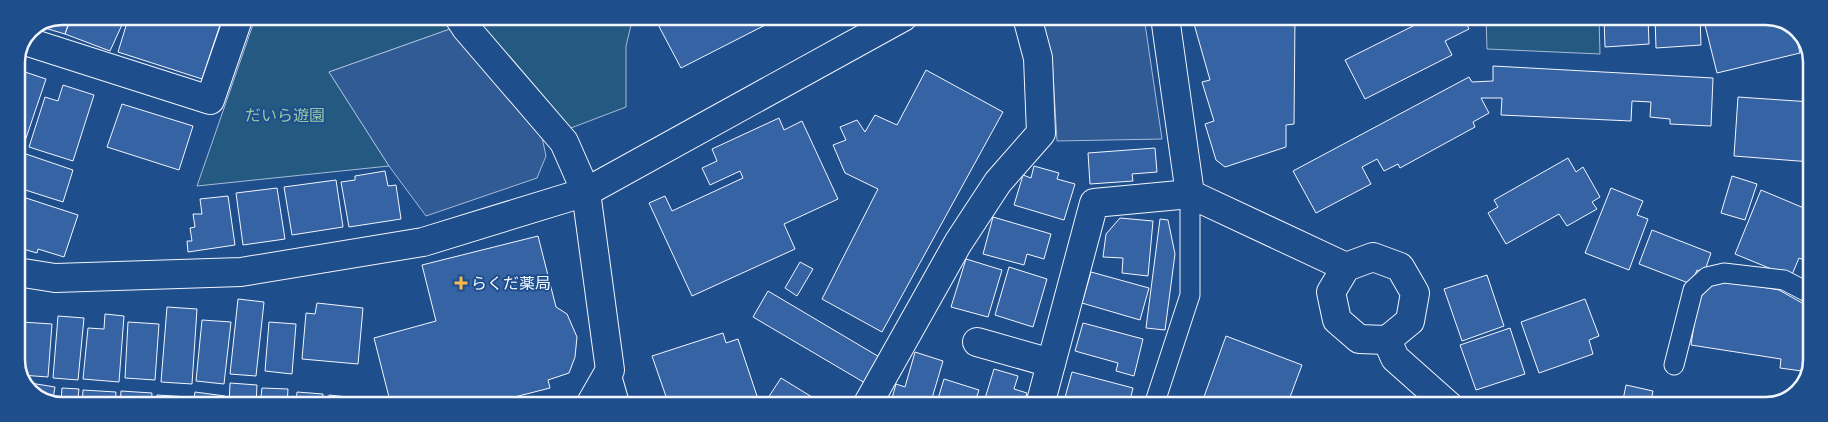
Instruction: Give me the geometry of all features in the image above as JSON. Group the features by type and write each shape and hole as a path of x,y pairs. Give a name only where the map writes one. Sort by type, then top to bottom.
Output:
{"street":[{"path":"31,43 210,100 236,25"},
{"path":"464,25 564,142 586,192 610,370 595,397"},
{"path":"25,273 55,278 241,272 423,242 586,192 889,25"},
{"path":"872,397 963,236 998,182 1041,133 1038,58 1029,25"},
{"path":"1167,25 1190,194"},
{"path":"1042,397 1094,203 1190,194 1346,267"},
{"path":"1373,257 1400,267 1415,293 1410,321 1387,340 1358,339 1337,320 1332,292 1346,267 1373,257"},
{"path":"1387,340 1395,358 1439,397"},
{"path":"976,342 1050,363"}],"lane":[{"path":"1157,397 1190,295 1190,194"},
{"path":"1674,366 1693,290 1707,277 1724,273 1784,280 1803,290"},
{"path":"610,370 618,397"}],"green space":[{"name":"だいら遊園","path":"253,25 448,25 450,29 329,72 389,166 197,186"},
{"path":"482,25 631,25 626,46 626,107 571,128 520,78"},
{"path":"1486,25 1599,25 1600,54 1487,49"}],"shaded area":[{"path":"1043,25 1145,25 1162,139 1057,141 1052,57"},
{"path":"450,29 540,128 546,156 537,178 426,216 389,166 329,72"}],"building":[{"path":"68,25 65,34 47,29"},
{"path":"68,25 122,25 110,51 65,34"},
{"path":"126,25 220,25 202,79 118,52"},
{"path":"658,25 765,25 681,68"},
{"path":"1194,25 1295,25 1294,124 1286,125 1286,147 1225,167 1216,160 1205,124 1214,121 1202,82 1210,80"},
{"path":"1415,25 1467,25 1469,29 1445,41 1452,55 1365,99 1345,60"},
{"path":"1604,25 1648,25 1649,44 1605,47"},
{"path":"1655,25 1700,25 1701,45 1656,48"},
{"path":"1705,25 1773,26 1784,30 1798,44 1800,53 1717,73"},
{"path":"1493,66 1713,78 1711,126 1670,124 1670,119 1650,117 1651,102 1632,101 1631,121 1501,115 1502,98 1481,98 1489,113 1473,122 1475,127 1400,168 1398,164 1384,171 1377,159 1362,167 1371,184 1316,213 1293,171 1469,77 1472,82 1493,81"},
{"path":"926,70 1003,112 882,332 822,299 878,189 845,173 833,145 846,140 840,127 857,120 865,132 875,115 897,125"},
{"path":"25,72 46,79 25,141"},
{"path":"63,85 94,95 73,161 29,147 45,97 58,101"},
{"path":"1738,97 1803,101 1803,161 1734,156"},
{"path":"122,104 193,126 179,170 107,147"},
{"path":"779,118 784,130 802,121 838,199 784,224 795,249 692,296 649,203 665,196 672,211 743,178 740,171 710,185 702,168 717,161 712,149"},
{"path":"1155,148 1157,172 1132,174 1133,181 1090,184 1088,153"},
{"path":"25,154 73,170 63,202 25,190"},
{"path":"1568,158 1576,172 1583,167 1600,197 1592,202 1597,209 1567,226 1559,214 1506,244 1488,213 1498,207 1494,200"},
{"path":"1034,166 1059,173 1057,179 1075,184 1064,220 1014,205 1023,175 1031,178"},
{"path":"385,171 388,186 396,185 401,219 349,227 341,182 355,180 355,176"},
{"path":"1732,176 1757,184 1745,220 1721,213"},
{"path":"336,180 343,227 292,235 284,187"},
{"path":"277,188 285,239 243,245 236,193"},
{"path":"1611,188 1643,201 1637,215 1648,219 1629,270 1585,253"},
{"path":"1761,190 1803,208 1803,260 1799,258 1791,277 1735,254"},
{"path":"228,196 235,245 188,252 187,241 192,241 190,228 195,227 193,214 202,214 200,199"},
{"path":"26,198 78,215 64,257 38,249 37,253 25,250"},
{"path":"993,217 1051,234 1044,259 1027,254 1024,265 983,254"},
{"path":"1120,218 1153,221 1148,276 1122,273 1123,258 1103,257 1106,234"},
{"path":"1160,219 1168,220 1175,254 1165,330 1146,328"},
{"path":"1652,230 1711,253 1704,273 1697,270 1691,284 1639,264"},
{"path":"538,236 556,307 567,314 577,337 575,357 569,373 548,380 550,388 515,397 389,397 374,338 436,321 422,265"},
{"path":"966,259 1002,270 988,317 951,307"},
{"path":"800,262 813,269 797,296 785,288"},
{"path":"1009,267 1047,279 1033,327 995,315"},
{"path":"1091,272 1149,288 1140,320 1082,303"},
{"path":"1487,275 1504,326 1462,341 1444,289"},
{"path":"1716,279 1779,290 1803,304 1803,360 1801,371 1780,368 1781,359 1691,345 1698,300"},
{"path":"768,291 881,358 865,383 753,317"},
{"path":"238,299 264,302 256,376 230,374"},
{"path":"1585,299 1599,336 1589,340 1593,354 1539,373 1521,322"},
{"path":"317,303 363,308 358,364 302,359 306,313 315,314"},
{"path":"167,307 197,309 192,384 161,382"},
{"path":"105,314 124,316 119,382 83,379 88,328 104,329"},
{"path":"58,316 84,318 78,380 53,378"},
{"path":"202,320 231,322 224,384 196,381"},
{"path":"25,322 52,324 48,377 28,374 25,362"},
{"path":"128,322 159,324 155,380 125,378"},
{"path":"269,322 296,324 292,374 265,371"},
{"path":"1083,323 1143,339 1134,376 1116,371 1118,363 1075,351"},
{"path":"1510,328 1525,374 1476,390 1460,345"},
{"path":"723,333 726,343 738,339 757,397 666,397 652,356"},
{"path":"1226,336 1302,365 1290,397 1204,397"},
{"path":"915,352 943,361 932,397 892,397 896,384 905,387"},
{"path":"994,369 1018,376 1014,389 1027,393 1026,397 985,397"},
{"path":"1072,372 1133,388 1131,397 1065,397"},
{"path":"781,378 812,397 769,397"},
{"path":"944,379 979,390 977,397 938,397"},
{"path":"230,383 257,385 256,397 229,397"},
{"path":"34,384 55,387 53,396 44,392"},
{"path":"1626,385 1653,391 1652,397 1624,397"},
{"path":"62,388 79,389 78,397 61,397"},
{"path":"262,388 288,389 288,397 261,397"},
{"path":"83,390 116,392 116,397 83,397"},
{"path":"121,391 152,393 152,397 121,397"},
{"path":"195,392 225,396 225,397 194,397"},
{"path":"297,392 323,394 323,397 297,397"},
{"path":"157,395 189,397 157,397"},
{"path":"329,395 348,397 329,397"}],"place":[{"name":"らくだ薬局","path":"461,283"}]}
